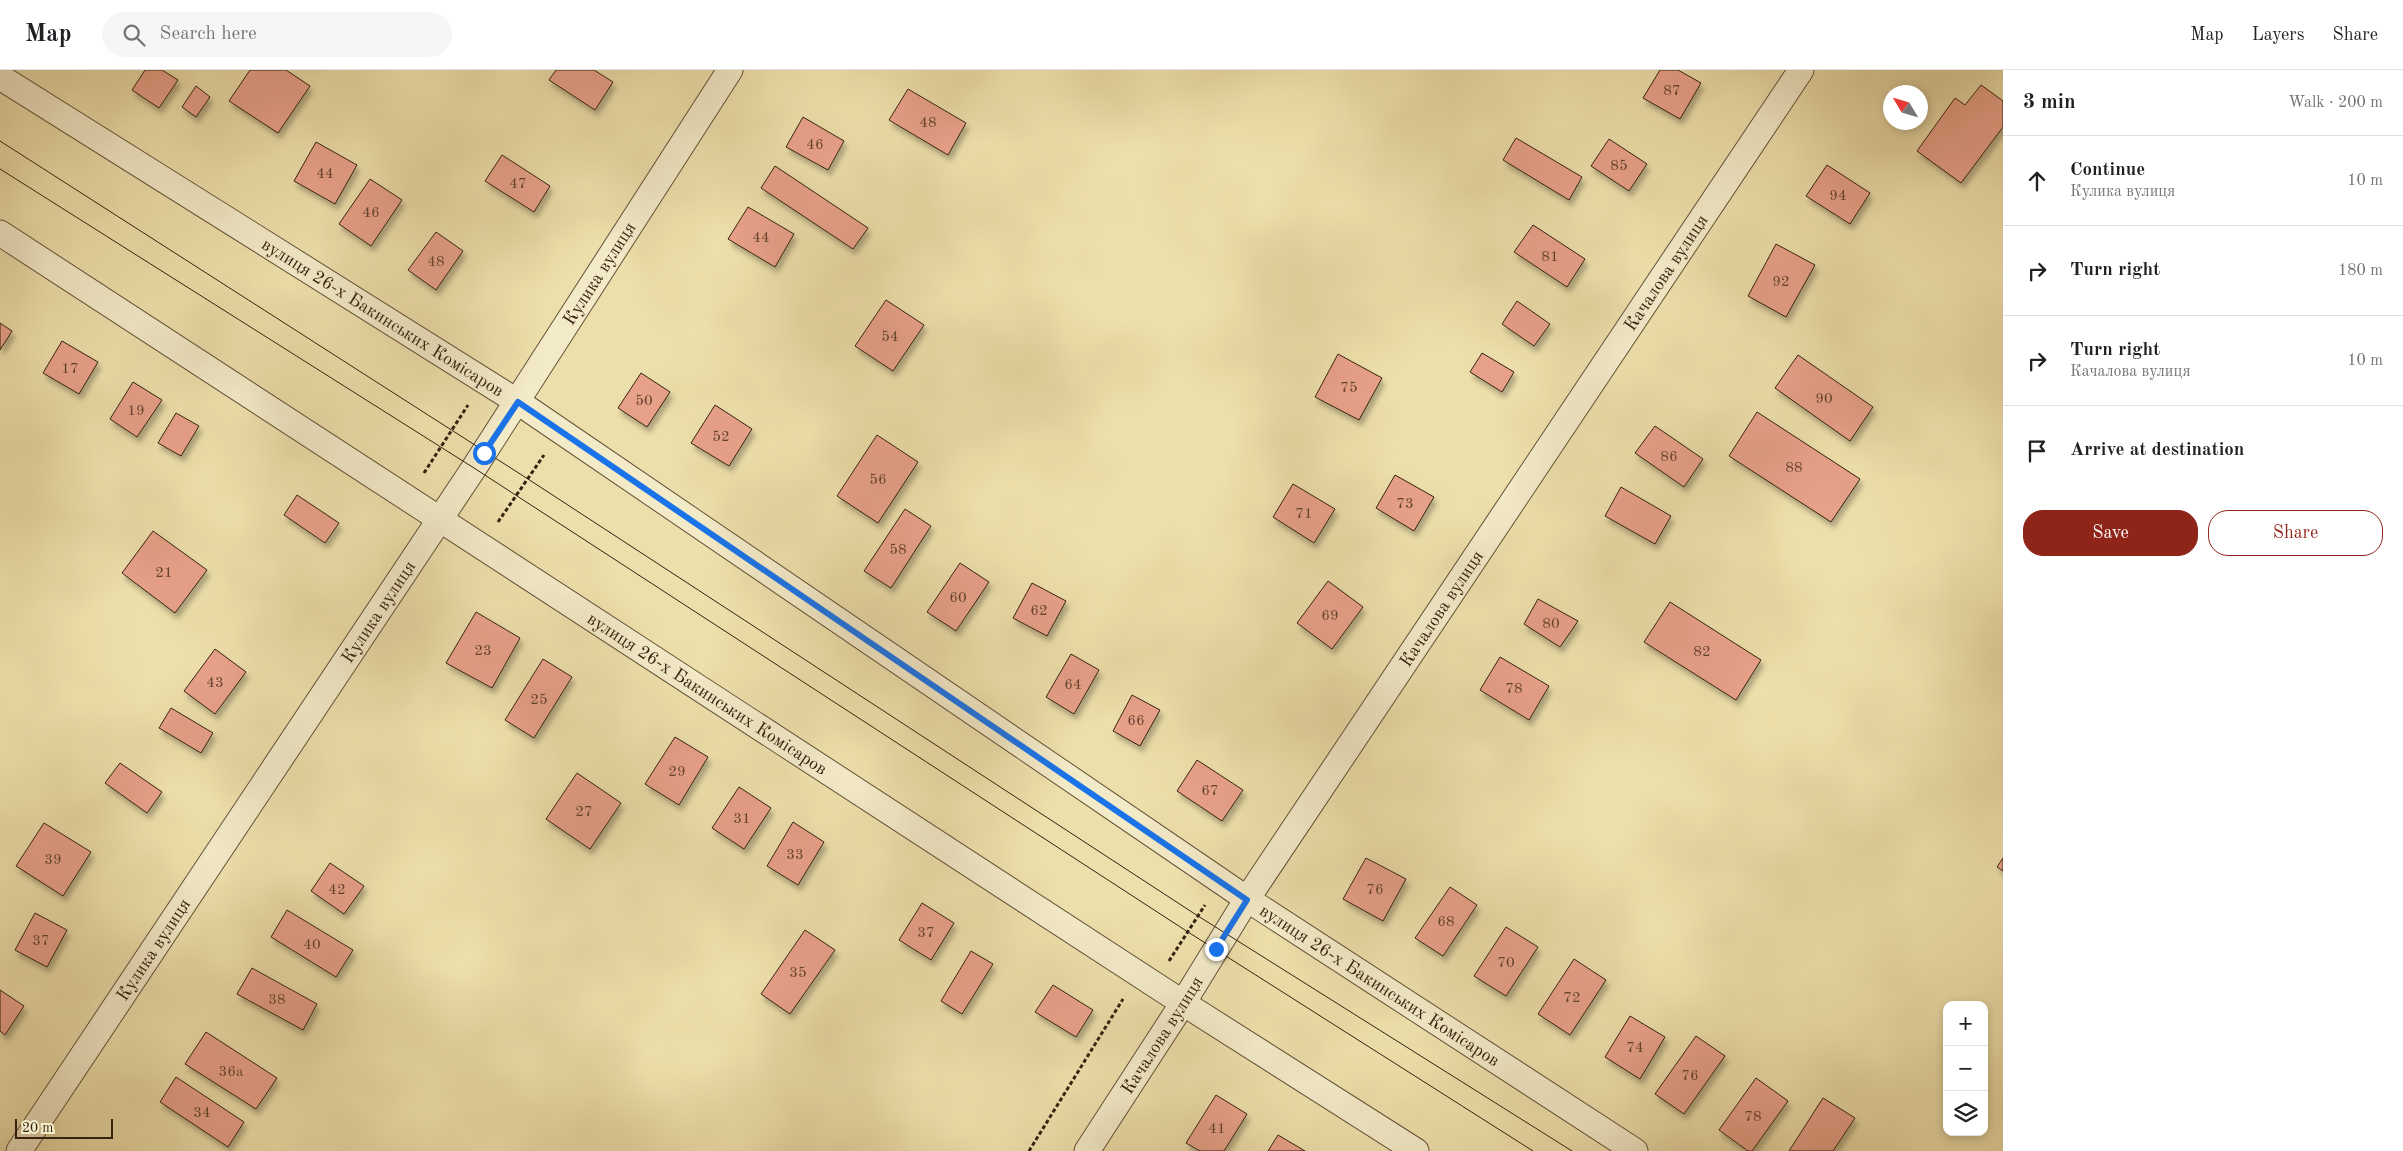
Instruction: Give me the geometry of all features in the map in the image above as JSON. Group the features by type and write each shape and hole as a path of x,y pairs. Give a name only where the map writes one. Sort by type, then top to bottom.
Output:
{"street":[{"name":"Кулика вулиця","path":"19,1151 518,402 730,70"},
{"name":"Качалова вулиця","path":"1087,1151 1183,1004 1247,900 1801,70"},
{"name":"вулиця 26-х Бакинських Комісаров","path":"0,77 518,402 1247,900 1634,1151"},
{"name":"вулиця 26-х Бакинських Комісаров","path":"0,233 482,545 1183,1004 1416,1151"}],"path":[{"path":"408,497 483,380"},
{"path":"482,545 560,431"},
{"path":"1028,1151 1146,979 1222,882"}],"building":[{"path":"145,70 162,70 178,80 159,108 132,90"},
{"path":"250,70 286,70 310,86 278,133 229,101"},
{"path":"556,70 594,70 613,82 595,110 549,80"},
{"path":"1660,70 1678,70 1701,83 1680,119 1643,98"},
{"path":"1981,85 2003,101 2003,127 1961,183 1917,151 1955,98 1965,105"},
{"path":"196,86 210,97 196,117 182,107"},
{"path":"908,89 966,123 948,155 889,120"},
{"path":"803,117 844,141 828,170 786,147"},
{"path":"1516,138 1582,177 1569,200 1503,160"},
{"path":"1609,139 1647,164 1629,191 1591,166"},
{"path":"316,142 357,165 335,204 294,181"},
{"path":"502,155 550,186 534,212 485,181"},
{"path":"1827,165 1870,193 1850,224 1806,196"},
{"path":"775,166 868,228 853,249 761,188"},
{"path":"370,179 402,200 371,246 339,224"},
{"path":"748,207 794,234 775,267 728,239"},
{"path":"1533,225 1585,259 1567,287 1514,252"},
{"path":"436,232 463,251 436,290 408,270"},
{"path":"1776,244 1815,265 1786,317 1748,296"},
{"path":"886,300 924,325 893,371 855,346"},
{"path":"1517,301 1550,324 1534,346 1502,324"},
{"path":"0,323 12,331 0,350"},
{"path":"62,341 98,362 79,394 43,373"},
{"path":"1482,353 1514,372 1502,392 1470,372"},
{"path":"1338,354 1382,378 1359,420 1315,397"},
{"path":"1798,355 1873,407 1850,441 1775,388"},
{"path":"641,373 670,392 647,427 618,408"},
{"path":"133,382 162,400 137,437 110,419"},
{"path":"715,405 752,429 729,466 691,443"},
{"path":"1757,412 1860,479 1831,522 1729,456"},
{"path":"176,413 199,426 181,456 158,443"},
{"path":"1655,426 1703,459 1684,487 1635,453"},
{"path":"877,435 918,462 878,523 837,496"},
{"path":"1395,475 1434,497 1414,531 1376,508"},
{"path":"1293,484 1335,509 1314,543 1273,517"},
{"path":"1621,487 1671,516 1655,544 1605,516"},
{"path":"297,495 339,523 325,543 284,515"},
{"path":"905,509 931,526 891,588 864,571"},
{"path":"153,531 207,570 175,613 122,573"},
{"path":"960,563 989,582 956,631 927,612"},
{"path":"1328,581 1363,607 1332,649 1297,623"},
{"path":"1032,583 1066,601 1047,636 1013,618"},
{"path":"1538,599 1578,621 1560,647 1524,624"},
{"path":"1670,602 1761,660 1736,700 1644,642"},
{"path":"476,612 520,638 492,688 446,663"},
{"path":"215,649 246,672 215,714 184,691"},
{"path":"1071,654 1099,670 1074,714 1046,697"},
{"path":"1500,657 1549,686 1529,720 1480,690"},
{"path":"543,659 572,677 534,738 505,720"},
{"path":"1132,695 1160,710 1140,746 1113,731"},
{"path":"171,708 213,733 201,753 159,728"},
{"path":"675,737 708,757 679,805 645,784"},
{"path":"1197,760 1243,790 1222,821 1177,791"},
{"path":"120,763 162,792 147,813 105,783"},
{"path":"577,773 621,803 590,849 546,819"},
{"path":"739,787 771,808 744,849 712,828"},
{"path":"793,822 824,842 798,885 767,866"},
{"path":"44,823 91,852 63,896 16,866"},
{"path":"1366,858 1406,879 1383,921 1343,899"},
{"path":"2003,858 2003,871 1997,867"},
{"path":"330,863 364,886 344,914 311,891"},
{"path":"1450,887 1477,905 1443,956 1415,938"},
{"path":"922,903 954,923 931,960 899,940"},
{"path":"287,910 353,950 336,977 271,937"},
{"path":"35,913 67,930 47,967 15,950"},
{"path":"1506,927 1538,947 1506,996 1474,976"},
{"path":"805,930 835,950 790,1014 761,994"},
{"path":"971,951 993,964 962,1014 941,1001"},
{"path":"1574,959 1606,980 1570,1035 1538,1014"},
{"path":"252,968 317,1004 303,1030 237,994"},
{"path":"1053,985 1093,1010 1076,1037 1035,1012"},
{"path":"0,990 24,1006 5,1035 0,1031"},
{"path":"1630,1016 1665,1037 1640,1079 1605,1057"},
{"path":"206,1032 277,1078 256,1109 185,1064"},
{"path":"1696,1036 1725,1056 1684,1114 1655,1094"},
{"path":"176,1077 244,1122 228,1147 160,1102"},
{"path":"1756,1078 1788,1101 1752,1151 1748,1151 1719,1130"},
{"path":"1216,1095 1247,1114 1224,1151 1200,1151 1186,1143"},
{"path":"1823,1098 1855,1118 1833,1151 1789,1151"},
{"path":"1278,1135 1305,1151 1268,1151"}],"tram line":[{"path":"0,141 528,479 1198,916 1572,1151"},
{"path":"0,169 474,468 1188,932 1533,1151"}],"route":[{"path":"484,453 518,402 1247,900 1216,949"}]}
